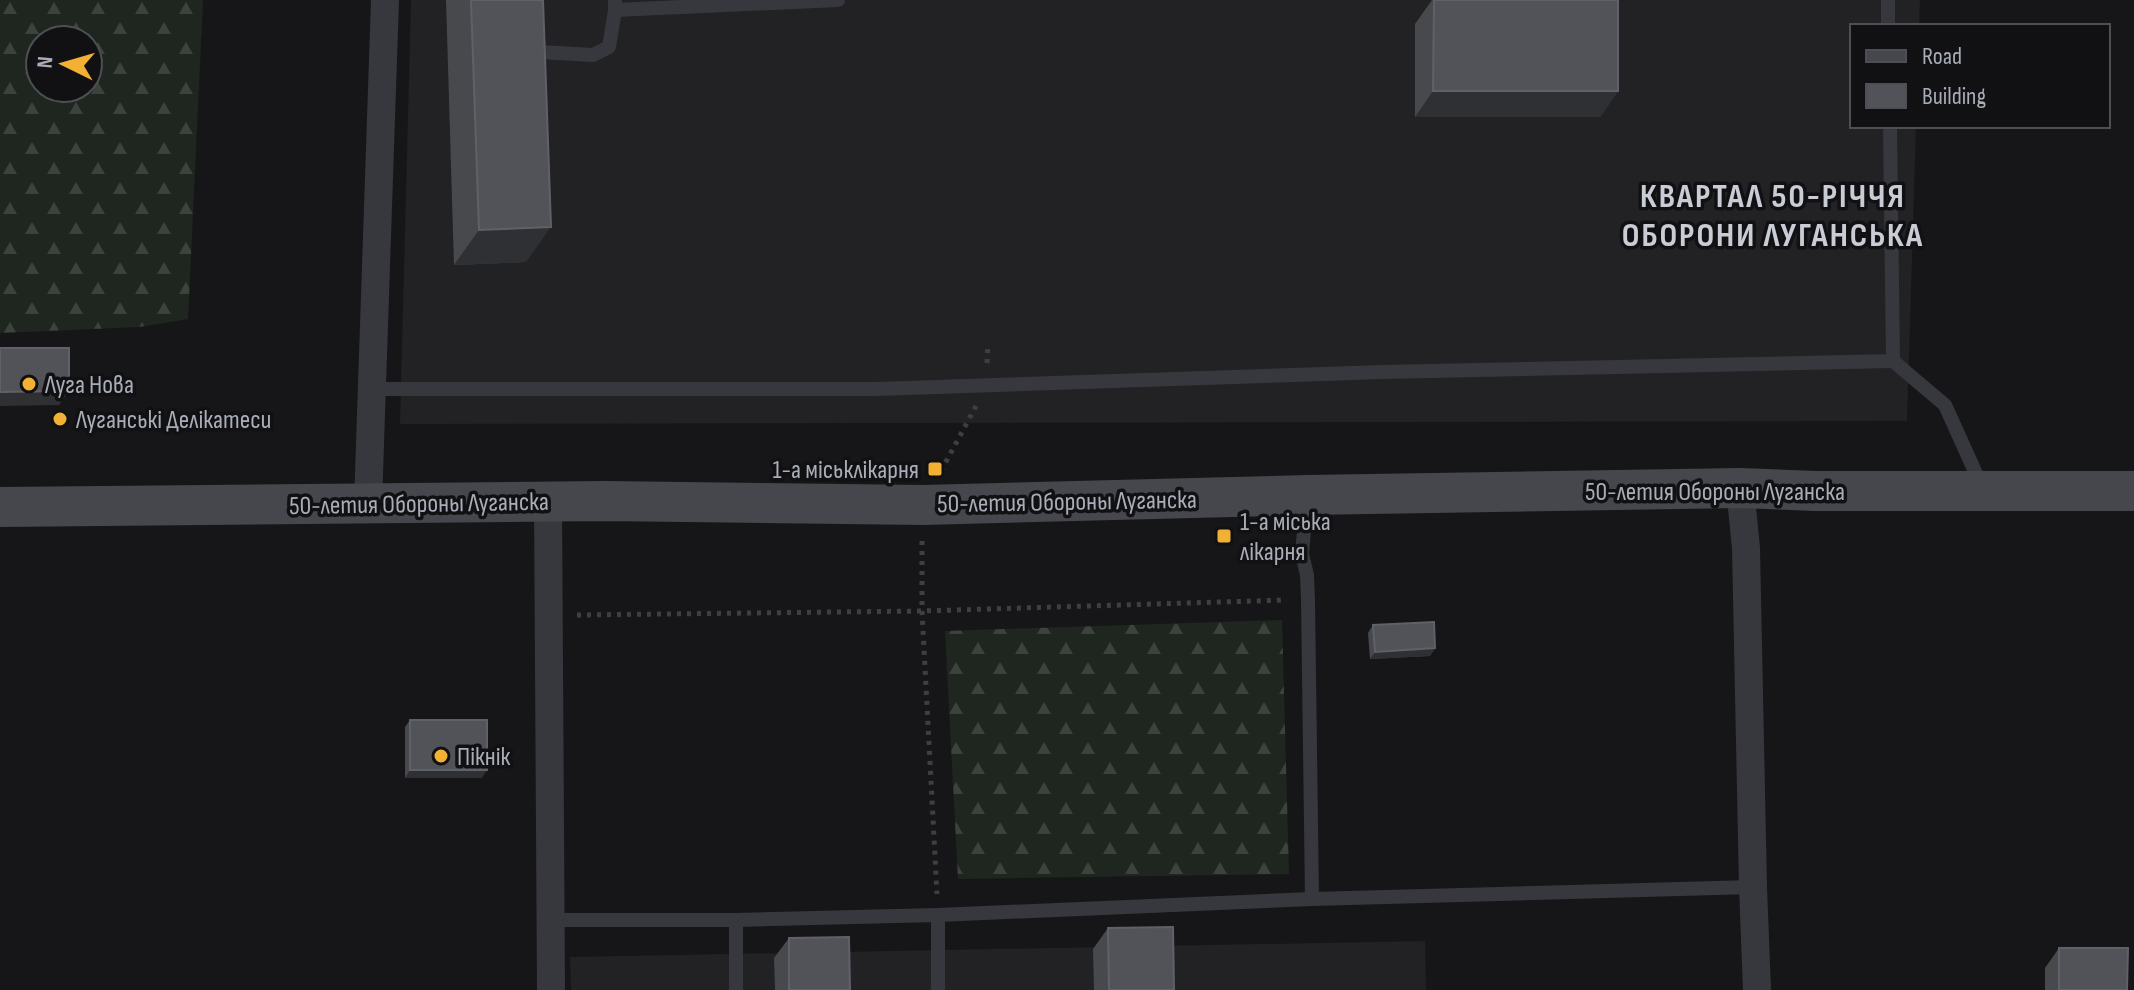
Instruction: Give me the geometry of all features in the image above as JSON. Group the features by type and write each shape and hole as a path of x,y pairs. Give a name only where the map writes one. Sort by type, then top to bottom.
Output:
{"main road":[{"name":"50-летия Обороны Луганска","path":"0,507 548,502 923,505 1740,488 1815,491 2134,491"}],"street":[{"path":"368,503 385,0"},
{"path":"1740,488 1746,548 1757,990"},
{"path":"548,502 551,990"}],"lane":[{"path":"540,52 593,55 609,47 615,5 838,0"},
{"path":"1888,0 1888,24"},
{"path":"1890,128 1893,361"},
{"path":"372,389 877,389 1383,372 1893,361 1945,405 1984,491"},
{"path":"1307,495 1302,554 1308,600 1312,899"},
{"path":"551,920 938,915 1312,899 1753,887"},
{"path":"938,915 938,990"},
{"path":"736,920 736,990"}],"path":[{"path":"938,915 922,611 923,505 987,385 988,344"},
{"path":"548,616 922,611 1308,600"}],"shaded area":[{"path":"411,0 1920,0 1919,24 1850,24 1850,128 1916,128 1907,421 400,424"},
{"path":"1425,941 1426,990 571,990 570,957"}],"green space":[{"path":"0,0 203,0 188,319 139,327 0,333"},
{"path":"1282,620 1289,874 958,879 945,631"}],"building":[{"path":"471,0 543,0 551,227 479,230"},
{"path":"1434,0 1618,0 1618,91 1433,91"},
{"path":"0,348 69,348 69,391 0,392"},
{"path":"1434,622 1435,648 1375,652 1373,625"},
{"path":"410,720 487,720 487,770 410,770"},
{"path":"1173,927 1174,990 1109,990 1108,928"},
{"path":"849,937 850,990 789,990 789,938"},
{"path":"2059,948 2128,948 2127,990 2059,990"}],"place":[{"name":"Луга Нова","path":"29,384"},
{"name":"Луганські Делікатеси","path":"60,419"},
{"name":"1-а міськлікарня","path":"935,469"},
{"name":"1-а міська лікарня","path":"1224,536"},
{"name":"Пікнік","path":"441,756"}],"district":[{"name":"КВАРТАЛ 50-РІЧЧЯ ОБОРОНИ ЛУГАНСЬКА","path":"1773,214"}]}
